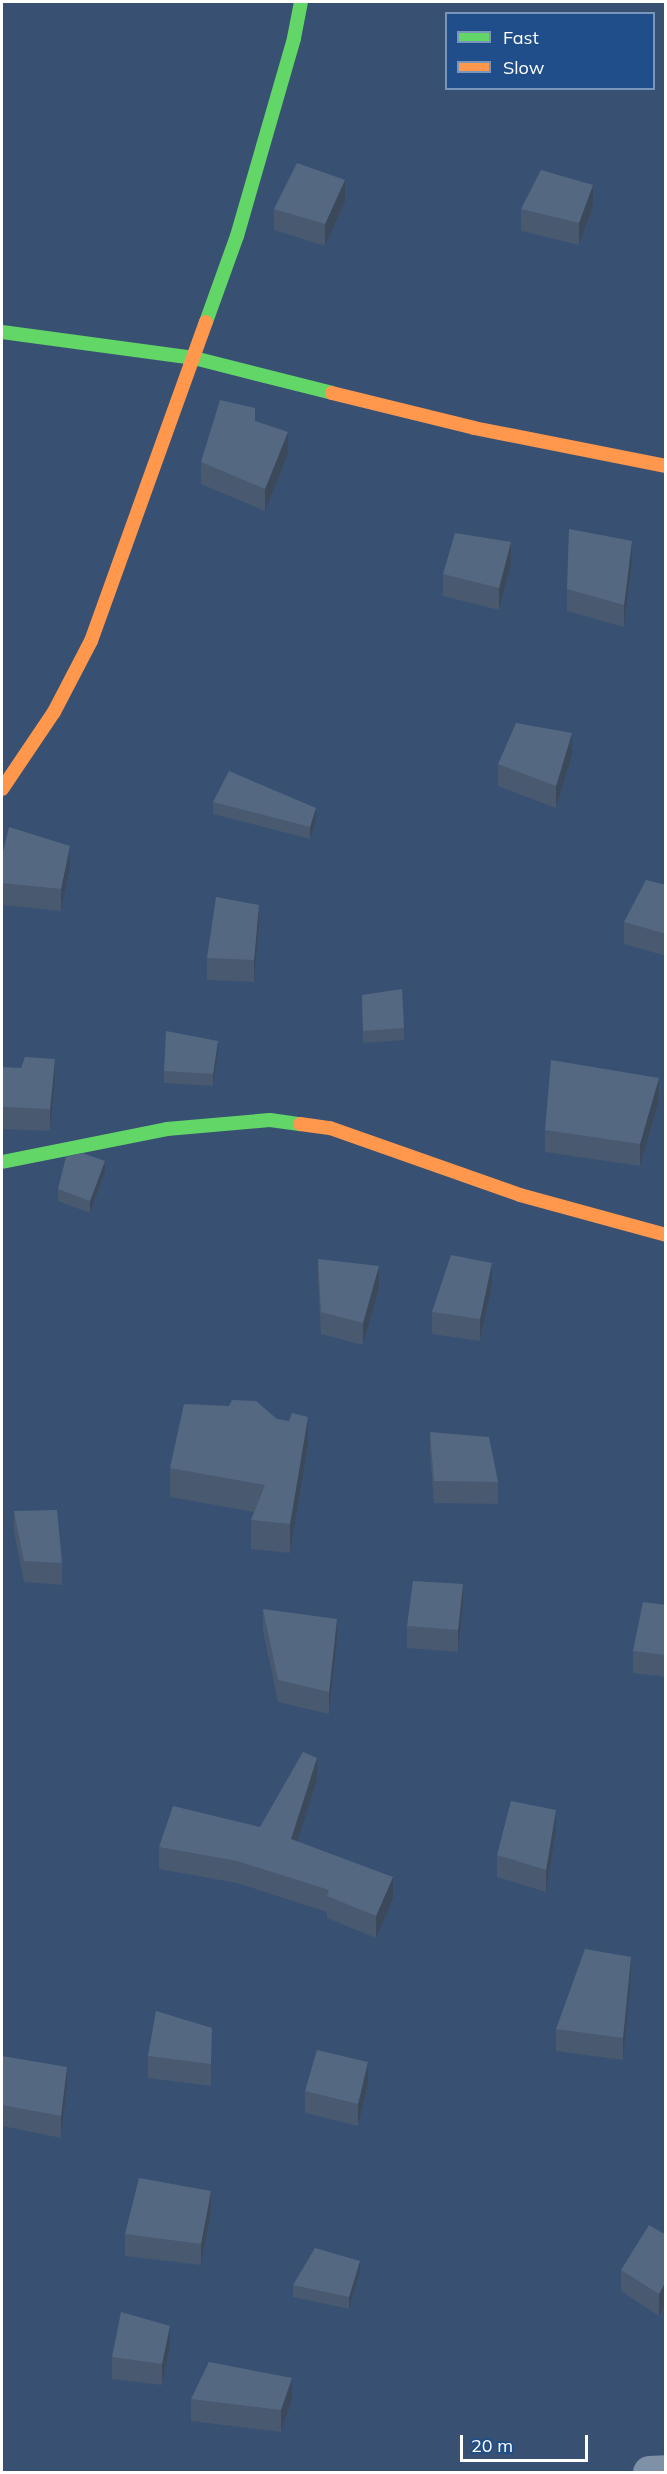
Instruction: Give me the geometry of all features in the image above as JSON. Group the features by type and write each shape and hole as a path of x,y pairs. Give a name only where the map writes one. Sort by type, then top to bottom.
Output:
{"street":[{"path":"2,789 54,712 91,641 237,236 294,38 302,2"},
{"path":"2,332 194,358 474,428 666,466"},
{"path":"2,1162 167,1129 270,1120 330,1128 520,1196 666,1235"},
{"path":"649,2472 666,2471"}],"building":[{"path":"297,163 345,180 325,224 274,209"},
{"path":"541,170 593,185 579,223 521,209"},
{"path":"220,400 255,408 255,421 288,432 265,489 201,462"},
{"path":"569,529 632,541 624,605 567,589"},
{"path":"455,533 511,542 499,588 443,574"},
{"path":"516,723 572,733 556,786 498,764"},
{"path":"229,771 316,808 310,827 213,802"},
{"path":"9,827 70,846 61,889 2,883 2,856"},
{"path":"646,880 666,885 666,934 624,922"},
{"path":"216,897 259,905 254,960 207,958"},
{"path":"402,989 404,1028 363,1031 362,995"},
{"path":"166,1031 218,1041 213,1074 164,1071"},
{"path":"25,1057 55,1059 50,1109 2,1107 2,1067 21,1068"},
{"path":"551,1060 659,1078 640,1144 545,1130"},
{"path":"82,1153 105,1161 90,1201 58,1189 66,1157"},
{"path":"451,1255 492,1263 480,1319 432,1312"},
{"path":"318,1259 379,1266 363,1323 321,1312"},
{"path":"232,1400 256,1401 277,1419 289,1421 292,1413 308,1417 290,1524 251,1520 265,1485 170,1468 184,1404 229,1406"},
{"path":"430,1432 489,1437 498,1482 434,1481"},
{"path":"57,1510 62,1563 24,1561 14,1511"},
{"path":"413,1581 463,1584 458,1630 407,1626"},
{"path":"643,1602 666,1605 666,1655 633,1651"},
{"path":"263,1609 337,1619 329,1692 278,1680"},
{"path":"303,1752 317,1758 291,1839 393,1877 376,1916 327,1896 329,1890 237,1861 159,1847 173,1806 260,1827"},
{"path":"511,1801 556,1810 546,1870 497,1855"},
{"path":"585,1949 631,1957 623,2038 556,2029"},
{"path":"156,2011 212,2028 211,2064 148,2056"},
{"path":"317,2050 368,2062 358,2104 305,2091"},
{"path":"2,2056 67,2067 61,2116 2,2105"},
{"path":"139,2178 211,2191 201,2244 125,2234"},
{"path":"649,2225 666,2235 666,2281 659,2294 621,2270"},
{"path":"315,2248 360,2261 349,2297 293,2285"},
{"path":"121,2312 170,2326 162,2364 112,2357"},
{"path":"209,2362 292,2378 281,2410 191,2399"}],"traffic: fast":[{"path":"206,322 237,236 294,38 301,2"},
{"path":"2,332 194,358 332,393"},
{"path":"2,1162 167,1129 270,1120 300,1124"}],"traffic: slow":[{"path":"2,789 54,712 91,641 206,322"},
{"path":"332,393 474,428 666,466"},
{"path":"300,1124 330,1128 520,1195 666,1235"}]}
